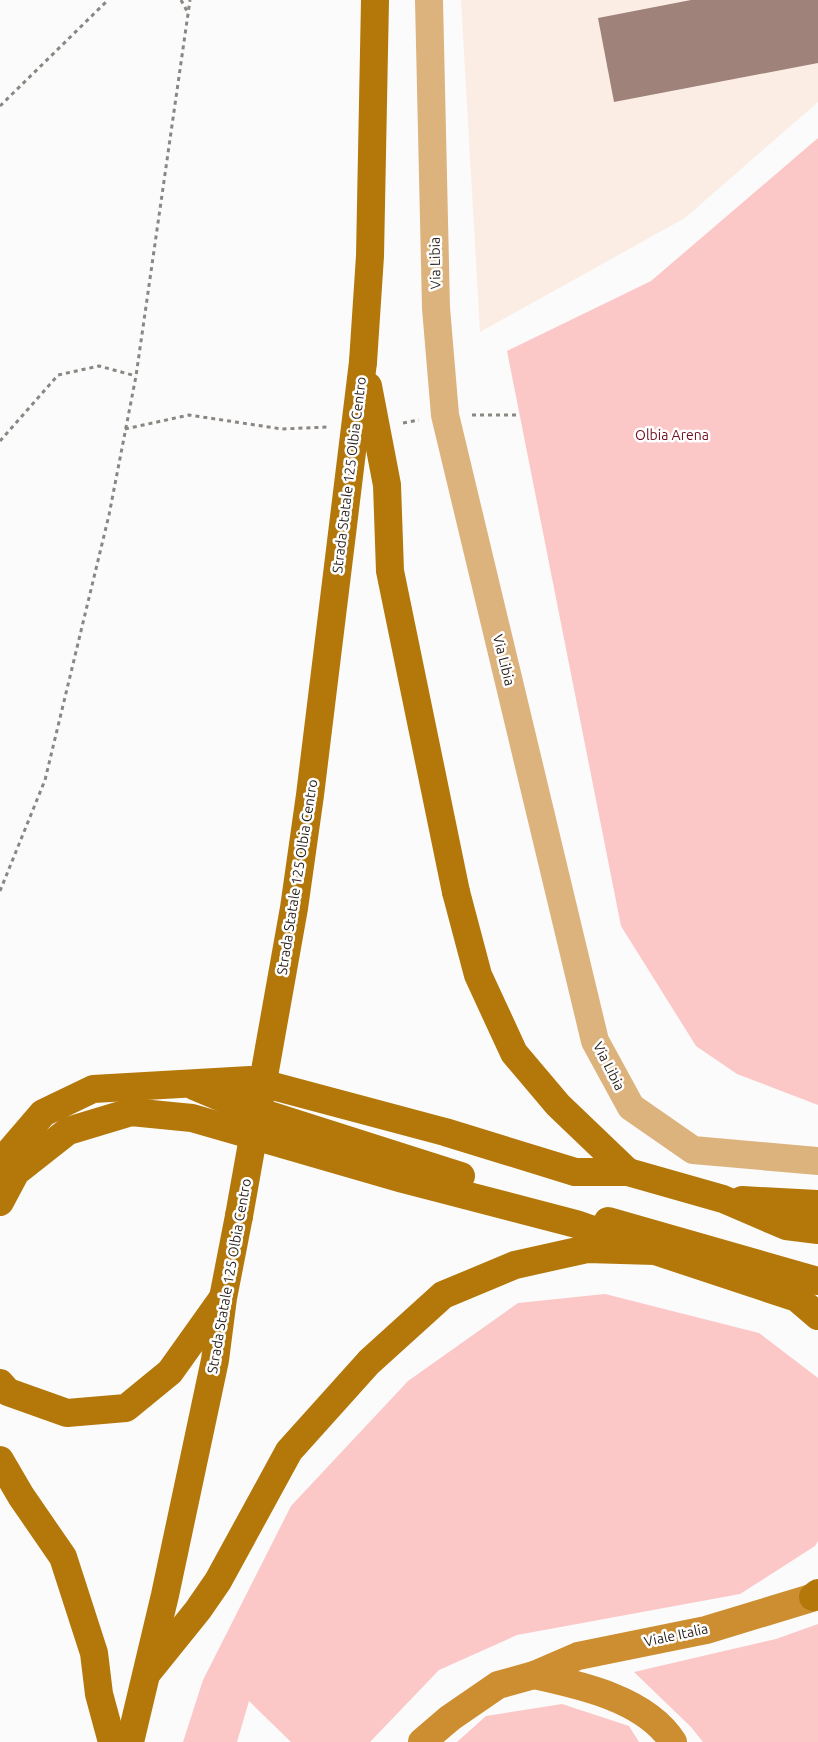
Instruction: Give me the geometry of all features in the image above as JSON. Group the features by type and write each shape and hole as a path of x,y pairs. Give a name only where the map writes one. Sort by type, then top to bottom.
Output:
{"main road":[{"name":"Strada Statale 125 Olbia Centro","path":"130,1742 148,1672 215,1360 223,1298 301,861 363,362 370,256 375,0"},
{"path":"363,362 387,485 390,571 456,892 478,976 514,1053 558,1104 628,1172"},
{"path":"0,1163 43,1113 93,1089 186,1082 250,1080 445,1132 575,1172 628,1172 723,1199 786,1226 818,1230"},
{"path":"186,1082 244,1107 348,1142 636,1229 818,1280"},
{"path":"0,1202 16,1172 68,1131 131,1112 192,1118 403,1180 576,1224 797,1298 818,1316"},
{"path":"723,1199 818,1204"},
{"path":"148,1672 218,1581 289,1451 370,1362 443,1295 515,1265 587,1249 655,1251"},
{"path":"0,1382 8,1392 67,1412 126,1408 170,1372 223,1298"},
{"path":"0,1460 21,1496 63,1557 94,1653 99,1694 112,1742"},
{"name":"Viale Italia","path":"422,1742 450,1718 498,1685 534,1675 578,1656 706,1630 816,1595"},
{"path":"534,1675 594,1688 637,1709 668,1734 673,1742"}],"street":[{"name":"Via Libia","path":"429,0 436,308 445,415 596,1041 631,1107 693,1150 818,1161"}],"path":[{"path":"0,106 108,0"},
{"path":"182,0 188,13"},
{"path":"0,891 45,780 104,534 136,376 190,0"},
{"path":"0,441 58,376 99,366 136,376"},
{"path":"125,430 189,415 282,429"}],"shaded area":[{"path":"461,0 818,0 818,102 685,218 480,332"}],"green space":[{"name":"Olbia Arena","path":"818,138 818,1105 737,1074 696,1046 621,926 507,351 651,281"},
{"path":"605,1294 759,1333 818,1378 818,1541 815,1546 740,1594 517,1635 439,1670 370,1742 291,1742 249,1701 237,1742 183,1742 203,1680 291,1506 408,1381 518,1303"},
{"path":"818,1624 818,1742 703,1742 691,1727 634,1672 776,1639"},
{"path":"562,1704 629,1726 639,1742 457,1742 486,1716"}],"building":[{"path":"691,0 818,0 818,63 614,102 598,18"}]}
